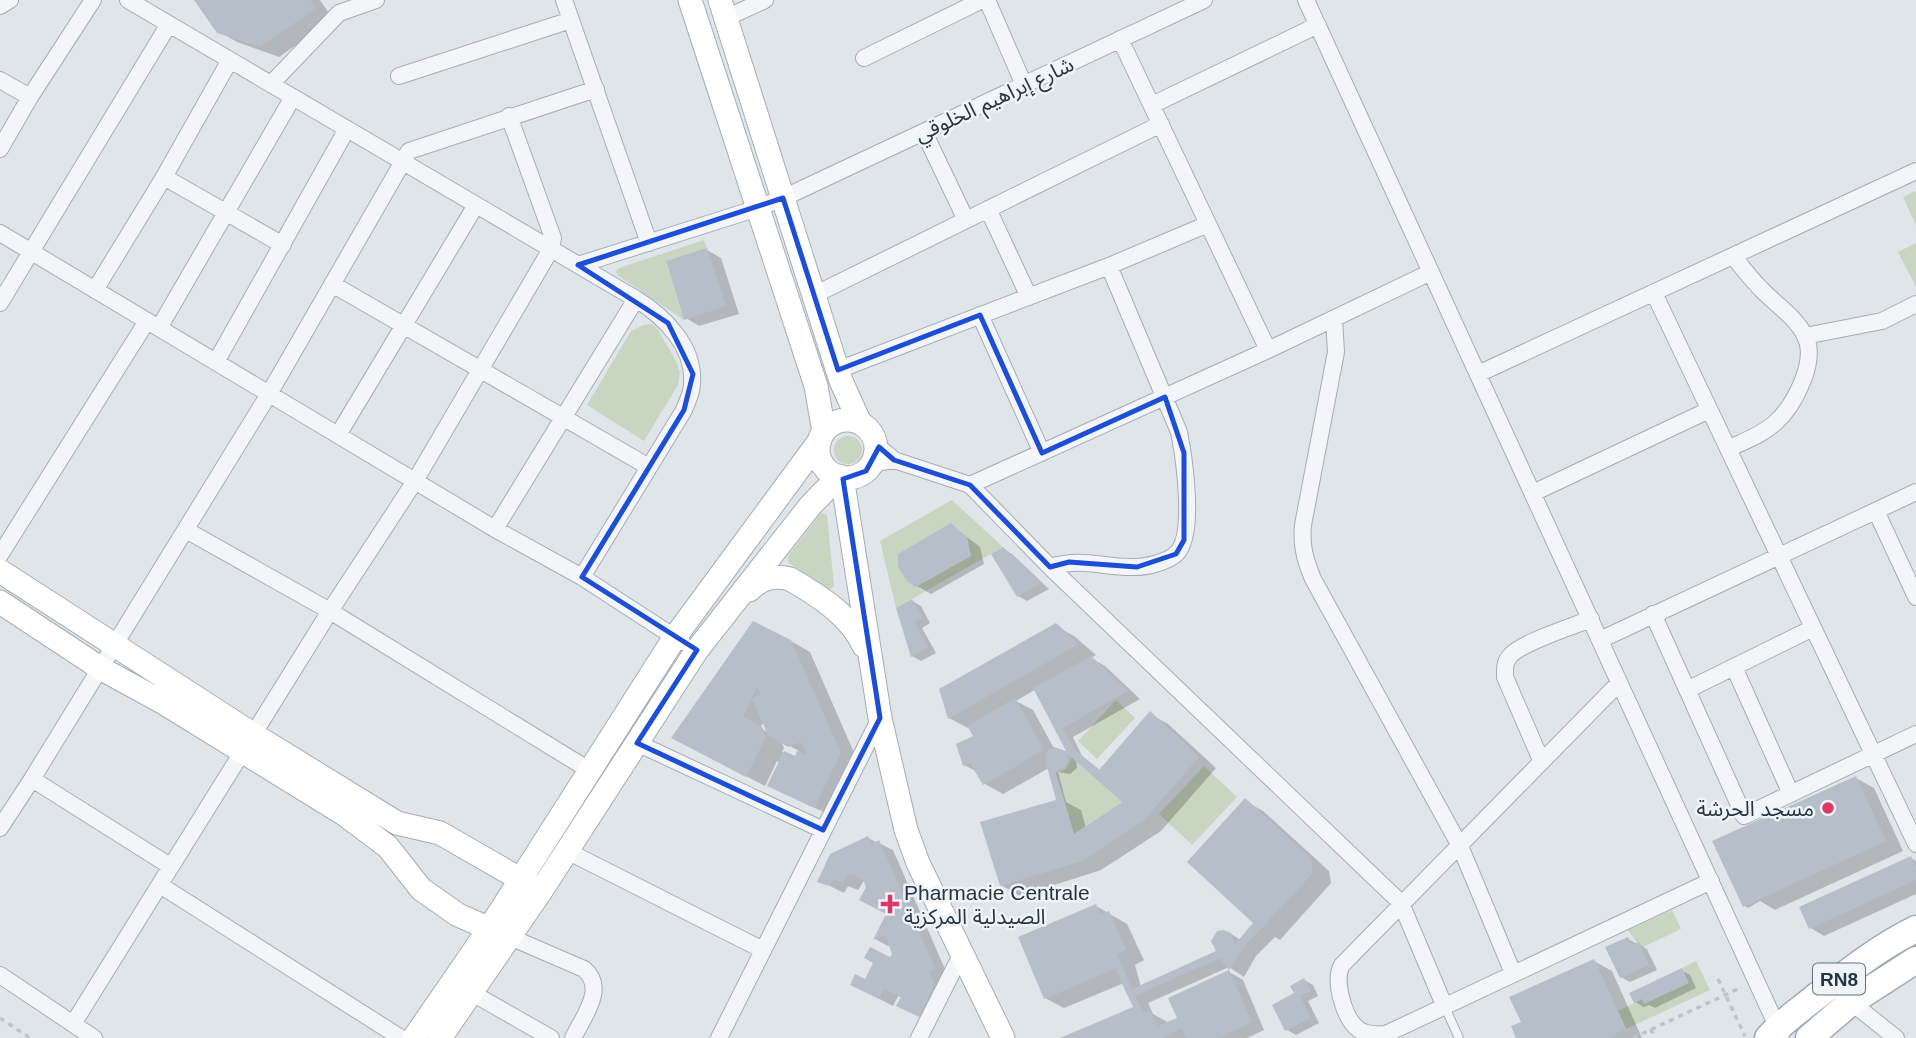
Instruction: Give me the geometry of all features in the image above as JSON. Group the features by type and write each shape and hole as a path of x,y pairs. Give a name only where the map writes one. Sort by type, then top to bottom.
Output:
{"main road":[{"path":"690,0 816,386 822,436 820,458 831,473 841,477 859,475 877,460"},
{"path":"723,9 838,370 860,423"},
{"path":"440,1038 472,993 521,878 589,770 676,637 829,426 844,420 860,423 868,428 877,460 855,547"},
{"path":"841,477 855,547 880,718 906,830 918,863 1003,1038"},
{"path":"414,1038 499,933 541,891 697,650 810,506 841,477"},
{"path":"0,571 114,643 377,838 421,889 458,915 499,933"},
{"path":"725,615 758,582 779,576 790,579 856,629 870,662"},
{"path":"0,602 100,668 397,823 440,833 541,891"},
{"path":"395,856 415,827"},
{"name":"RN8","path":"1768,1035 1835,982 1896,939 1916,929"},
{"name":"RN8","path":"1809,1038 1851,1002 1916,960"}],"street":[{"path":"0,6 10,0"},
{"path":"0,149 93,0"},
{"path":"271,84 335,6 376,0"},
{"path":"564,0 649,243"},
{"path":"723,9 765,0"},
{"path":"864,58 985,0 1024,85"},
{"name":"شارع إبراهيم الخلوقي","path":"578,264 783,198 1201,0"},
{"path":"1306,0 1756,980 1768,1035"},
{"path":"141,3 169,24 636,299 668,323 681,342 693,374 692,387 684,411 582,577"},
{"path":"399,76 571,20"},
{"path":"0,303 169,24"},
{"path":"1152,105 1318,25"},
{"path":"1120,39 1268,349"},
{"path":"95,290 164,177 230,60"},
{"path":"0,80 30,97"},
{"path":"0,828 269,394 409,150 596,89"},
{"path":"0,555 227,212 293,97"},
{"path":"73,1024 330,611 415,481 551,249 553,237 509,116"},
{"path":"814,295 1161,124"},
{"path":"216,362 347,129"},
{"path":"924,132 966,220"},
{"path":"1478,374 1916,171"},
{"path":"164,177 283,245"},
{"path":"338,435 476,205"},
{"path":"988,209 1029,297"},
{"path":"838,370 1109,266 1208,224"},
{"path":"0,233 495,529 582,577 697,650"},
{"path":"1728,449 1760,434 1788,409 1809,357 1805,336 1733,256"},
{"path":"1050,567 1069,562 1137,568 1176,554 1184,540 1184,453 1179,432 1109,266"},
{"path":"970,485 1431,272"},
{"path":"332,284 649,467"},
{"path":"1654,293 1873,754 1914,833"},
{"path":"495,529 636,299"},
{"path":"1805,336 1882,321 1916,304"},
{"path":"980,315 1042,453"},
{"path":"1334,318 1336,352 1303,525 1303,557 1460,846 1513,973"},
{"path":"1533,494 1709,410"},
{"path":"877,460 970,485 1050,567 1401,903 1444,1005"},
{"path":"1600,640 1916,492"},
{"path":"1876,510 1916,597"},
{"path":"186,530 330,611 589,770"},
{"path":"1653,614 1744,816 1916,734"},
{"path":"1541,760 1505,677 1505,665 1511,656 1523,647 1591,619"},
{"path":"1687,690 1813,628"},
{"path":"1734,667 1791,793"},
{"path":"1619,682 1342,965 1338,971 1338,987 1351,1020 1357,1028 1366,1033 1386,1034 1711,881"},
{"path":"719,1038 880,718"},
{"path":"637,743 823,831"},
{"path":"32,779 170,866"},
{"path":"567,851 763,950"},
{"path":"160,885 401,1038"},
{"path":"499,933 590,973 594,980 594,995 573,1038"},
{"path":"919,1038 962,953"},
{"path":"0,975 94,1038"},
{"path":"472,993 551,1038"},
{"path":"1851,1002 1896,1038"}],"lane":[{"path":"1444,1005 1459,1038"}],"path":[{"path":"1718,979 1725,995 1768,1035"},
{"path":"1633,1038 1756,980"},
{"path":"0,1018 30,1038"},
{"path":"1651,1029 1655,1038"}],"highlighted area":[{"path":"783,198 838,370 980,315 1042,453 1165,397 1184,453 1184,540 1176,554 1137,567 1069,562 1050,567 970,485 894,460 879,447 866,471 843,479 880,718 823,830 637,743 697,650 582,577 684,410 693,374 668,323 578,265"}],"green space":[{"path":"1916,191 1916,225 1903,197"},
{"path":"704,240 707,248 666,262 684,320 617,275 619,268"},
{"path":"1916,243 1916,287 1898,252"},
{"path":"652,324 676,361 680,373 678,385 644,441 587,405 631,331"},
{"path":"848,436 858,440 862,450 858,460 848,464 838,460 834,450 838,440"},
{"path":"952,500 1003,547 896,608 880,541"},
{"path":"821,513 827,515 834,586 829,590 789,563 788,556"},
{"path":"1116,700 1135,718 1097,759 1078,741"},
{"path":"1072,757 1122,802 1074,834 1056,773 1066,769"},
{"path":"1204,766 1237,797 1192,845 1159,814"},
{"path":"1672,910 1681,929 1641,948 1628,930"},
{"path":"1696,961 1710,990 1626,1029 1618,1011 1688,982 1682,968"}],"building":[{"path":"194,0 310,0 316,8 260,47 217,33"},
{"path":"707,248 726,306 684,320 666,261"},
{"path":"951,523 967,537 971,556 916,587 908,582 898,567 898,554"},
{"path":"1003,547 1042,583 1017,597 991,554"},
{"path":"912,599 922,618 914,622 928,647 911,657 896,608"},
{"path":"753,621 791,640 841,753 814,808 767,786 784,751 795,756 797,751 807,755 801,742 788,747 768,735 752,699 761,694 757,687 743,716 762,727 766,737 746,777 671,738"},
{"path":"1056,623 1079,644 948,719 939,689"},
{"path":"1091,656 1128,691 1063,728 1074,749 1099,770 1150,711 1199,757 1143,821 1082,861 1000,886 980,822 1056,800 1045,759 1047,752 1054,747 1066,751 1033,688","holes":["1068,754 1122,802 1074,834 1055,771 1066,766"]},
{"path":"1015,698 1044,750 983,785 970,763 963,766 956,744 973,736 967,726"},
{"name":"مسجد الحرشة","path":"1856,776 1886,841 1743,907 1712,841"},
{"path":"1245,798 1311,858 1313,873 1243,948 1229,970 1252,1022 1217,1038 1186,1038 1182,1028 1163,1038 1060,1038 1133,1007 1115,969 1044,999 1018,937 1096,904 1100,914 1109,911 1126,950 1117,954 1132,989 1216,951 1211,941 1217,931 1231,933 1235,944 1253,923 1187,862","holes":["1220,958 1229,970 1168,998 1177,1018 1157,1026 1150,1010 1143,1013 1135,996"]},
{"path":"868,836 872,844 879,840 935,968 929,971 935,984 919,1017 896,1006 901,997 884,989 879,999 850,985 855,974 865,979 873,963 864,958 870,947 890,957 892,954 885,935 873,940 886,914 859,900 866,887 863,880 850,874 843,883 834,879 829,886 817,882 830,854"},
{"path":"1911,856 1916,867 1916,880 1809,929 1799,907"},
{"path":"1628,937 1632,945 1639,942 1649,965 1620,978 1605,947"},
{"path":"1594,959 1626,1029 1607,1038 1516,1038 1511,1026 1521,1022 1509,997"},
{"path":"1682,968 1689,983 1644,1004 1642,999 1634,1003 1629,993"},
{"path":"1304,978 1311,991 1300,996 1311,1018 1285,1031 1272,1005 1294,993 1290,986"}],"place":[{"name":"مسجد الحرشة","path":"1828,808"},
{"name":"Pharmacie Centrale الصيدلية المركزية","path":"890,904"}]}
